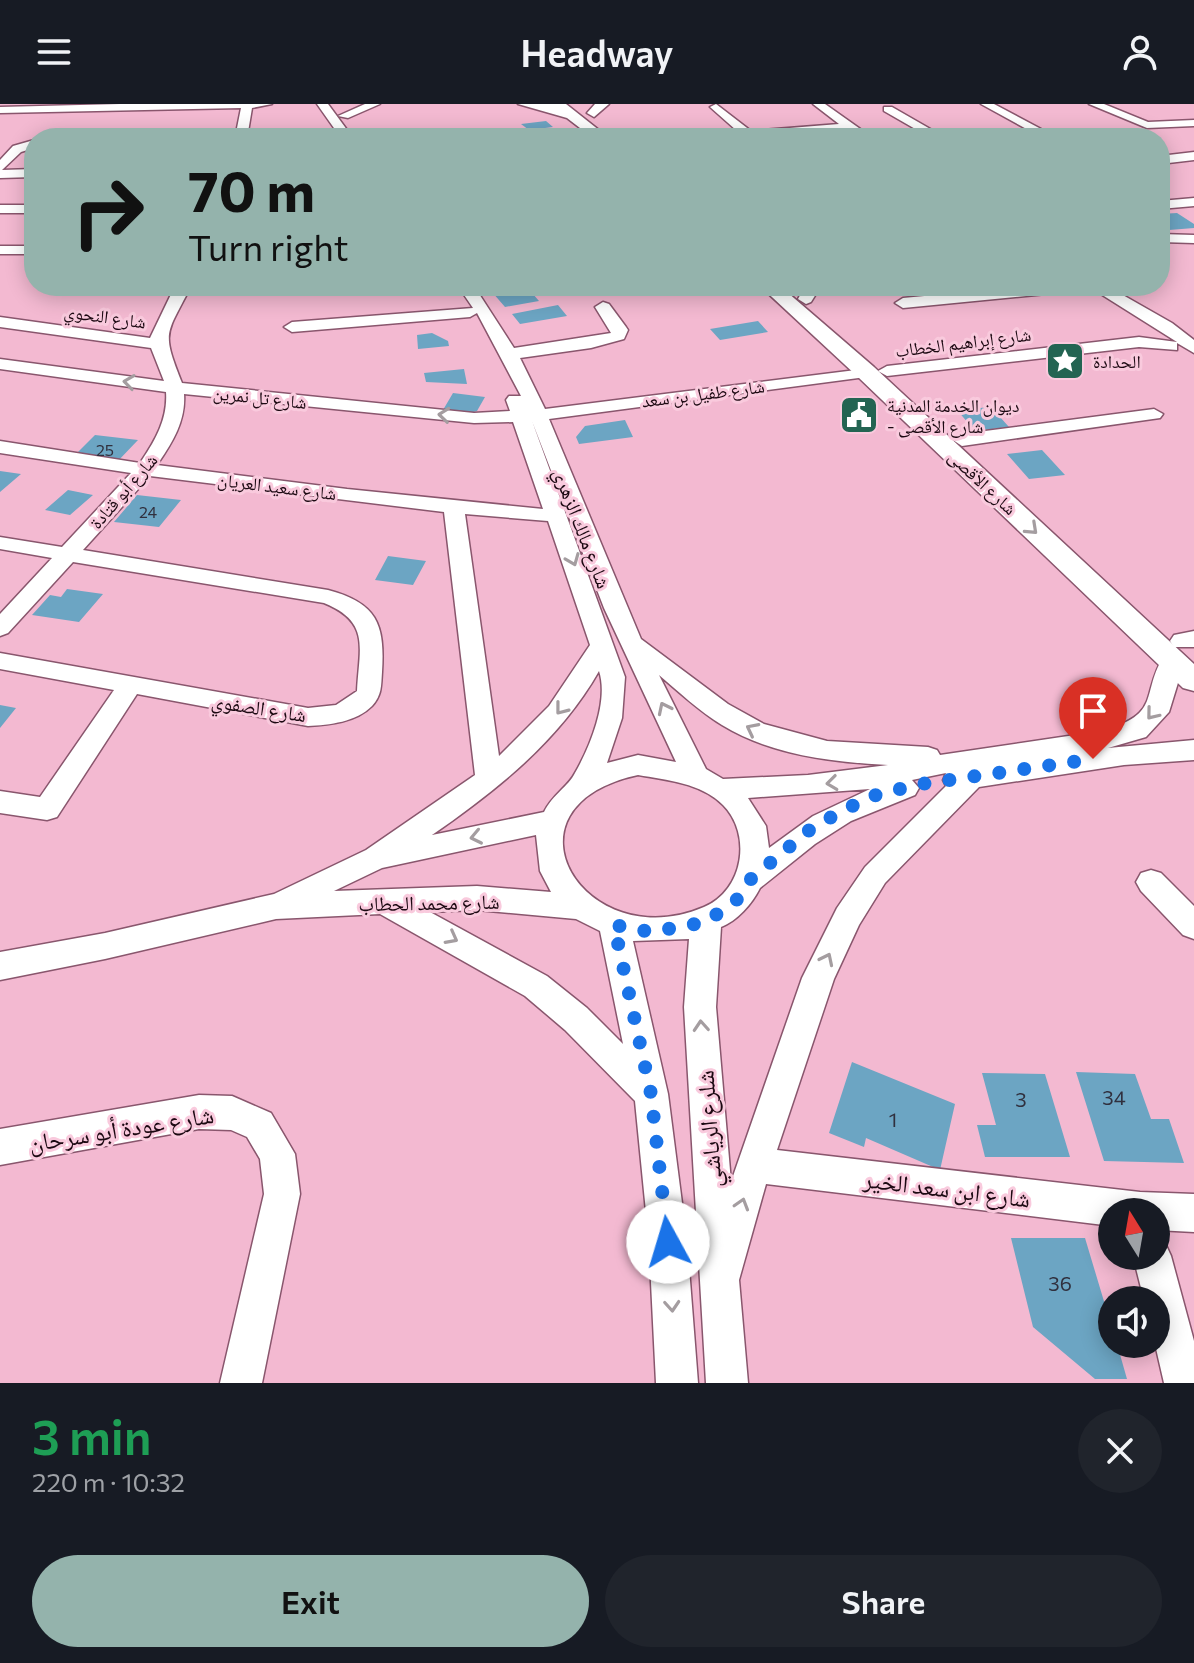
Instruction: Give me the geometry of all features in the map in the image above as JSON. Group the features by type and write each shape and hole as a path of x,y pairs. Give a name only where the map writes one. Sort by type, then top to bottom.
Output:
{"main road":[{"path":"525,104 588,109 603,128"},
{"path":"557,104 588,109 603,128"},
{"name":"شارع الأقصى","path":"781,296 962,440 1186,648 1194,681"},
{"name":"شارع الأقصى","path":"808,296 876,372 1186,648"}],"street":[{"path":"0,109 28,105 107,104"},
{"path":"0,109 267,104"},
{"path":"344,116 375,104"},
{"path":"818,104 854,128"},
{"path":"986,104 1031,128"},
{"path":"1094,104 1147,125 1194,123"},
{"path":"243,128 247,105"},
{"path":"324,106 344,116 352,128"},
{"path":"324,106 340,128"},
{"path":"715,107 740,128"},
{"path":"888,109 922,128"},
{"path":"833,128 851,126"},
{"path":"0,167 17,149 24,147"},
{"path":"1170,159 1194,156"},
{"path":"0,174 24,173"},
{"path":"1170,204 1194,202"},
{"path":"0,209 24,209"},
{"path":"1170,238 1194,239"},
{"path":"1170,245 1194,246"},
{"path":"0,250 24,250"},
{"path":"158,344 164,319 177,296"},
{"name":"شارع مالك الزهري","path":"458,296 531,416 603,580 695,773"},
{"name":"شارع مالك الزهري","path":"474,296 510,354 531,416 556,516 613,677 614,703 608,727 585,782"},
{"path":"903,303 975,296"},
{"path":"1112,296 1152,332 1187,354"},
{"path":"510,354 591,343 618,336 620,330 603,307"},
{"path":"292,327 470,312"},
{"name":"شارع النحوي","path":"0,322 158,344"},
{"path":"1152,332 1194,332"},
{"name":"شارع إبراهيم الخطاب","path":"876,372 1152,332 1187,354"},
{"name":"شارع أبو قتادة","path":"0,628 145,469 172,424 175,388 158,344"},
{"name":"شارع تل نمرين","path":"0,364 175,388 474,418 531,416"},
{"name":"شارع طفيل بن سعد","path":"531,416 876,372"},
{"path":"962,440 1154,414"},
{"name":"شارع سعيد العريان","path":"0,447 145,469 454,507 556,516"},
{"path":"454,507 489,779"},
{"path":"0,543 68,554"},
{"name":"شارع الصفوي","path":"0,661 308,717 333,716 351,711 369,693 371,625 363,613 350,604 328,597 68,554"},
{"path":"632,642 733,719 766,736 803,747 968,768"},
{"path":"376,858 489,779 533,743 586,676 603,643"},
{"path":"751,879 757,855 754,830 743,808 724,789 695,773 667,766 638,765 610,771 585,782 565,800 552,821 548,843 551,867 562,889 581,907 614,925 651,932 706,922 739,898 751,879 813,827 869,797 968,768 1137,730 1160,706 1186,648"},
{"path":"0,802 47,809 130,685"},
{"path":"724,789 808,785 968,768 1194,750"},
{"path":"720,1279 754,1165 818,978 848,917 875,875 968,768"},
{"name":"شارع محمد الحطاب","path":"276,906 376,858 552,821"},
{"path":"1151,882 1194,926"},
{"name":"شارع محمد الحطاب","path":"0,966 105,946 276,906 477,898 581,907"},
{"path":"383,901 536,986 576,1019 651,1094"},
{"name":"شلرع الرياشي","path":"706,922 700,1007 727,1383"},
{"path":"614,925 651,1094 668,1242 677,1383"},
{"name":"شارع عودة أبو سرحان","path":"0,1147 199,1112 232,1113 259,1125 277,1154 282,1194 241,1383"},
{"name":"شارع ابن سعد الخير","path":"754,1165 1098,1207"},
{"name":"شارع ابن سعد الخير","path":"1170,1213 1194,1213"},
{"path":"1156,1270 1185,1383"}],"building":[{"path":"546,121 553,127 526,128 521,124"},
{"path":"1170,213 1177,213 1194,224 1194,228 1170,230"},
{"path":"495,296 535,296 539,301 505,307"},
{"path":"558,305 567,316 520,324 512,314"},
{"path":"758,321 768,332 720,340 710,329"},
{"path":"432,333 448,341 449,346 418,349 417,335"},
{"path":"464,369 467,384 426,382 424,373"},
{"path":"453,393 485,397 477,411 443,410"},
{"path":"991,407 1009,427 975,431 957,410"},
{"path":"625,420 633,437 579,444 576,437 585,426"},
{"path":"95,435 138,440 116,463 72,458"},
{"path":"1042,450 1065,475 1029,479 1007,454"},
{"path":"0,471 21,474 0,492"},
{"path":"68,490 93,495 70,515 45,510"},
{"path":"137,495 181,500 159,527 114,522"},
{"path":"388,556 426,561 413,585 375,580"},
{"path":"67,589 103,594 79,622 32,615 50,595 61,597"},
{"path":"0,705 16,708 0,728"},
{"path":"852,1062 955,1104 940,1170 866,1138 864,1147 829,1133"},
{"path":"1076,1072 1135,1074 1151,1119 1169,1119 1184,1163 1104,1161"},
{"path":"982,1073 1045,1074 1070,1157 985,1157 977,1125 996,1125"},
{"path":"1011,1238 1085,1238 1099,1286 1098,1358 1121,1358 1127,1379 1095,1379 1033,1327"}],"place":[{"name":"الحدادة","path":"1065,361"},
{"name":"ديوان الخدمة المدنية - شارع الأقصى","path":"859,415"}],"route":[{"path":"668,1242 651,1094 638,1023 614,925 651,932 706,922 739,898 751,879 813,827 869,797 915,785 1093,759"}]}
